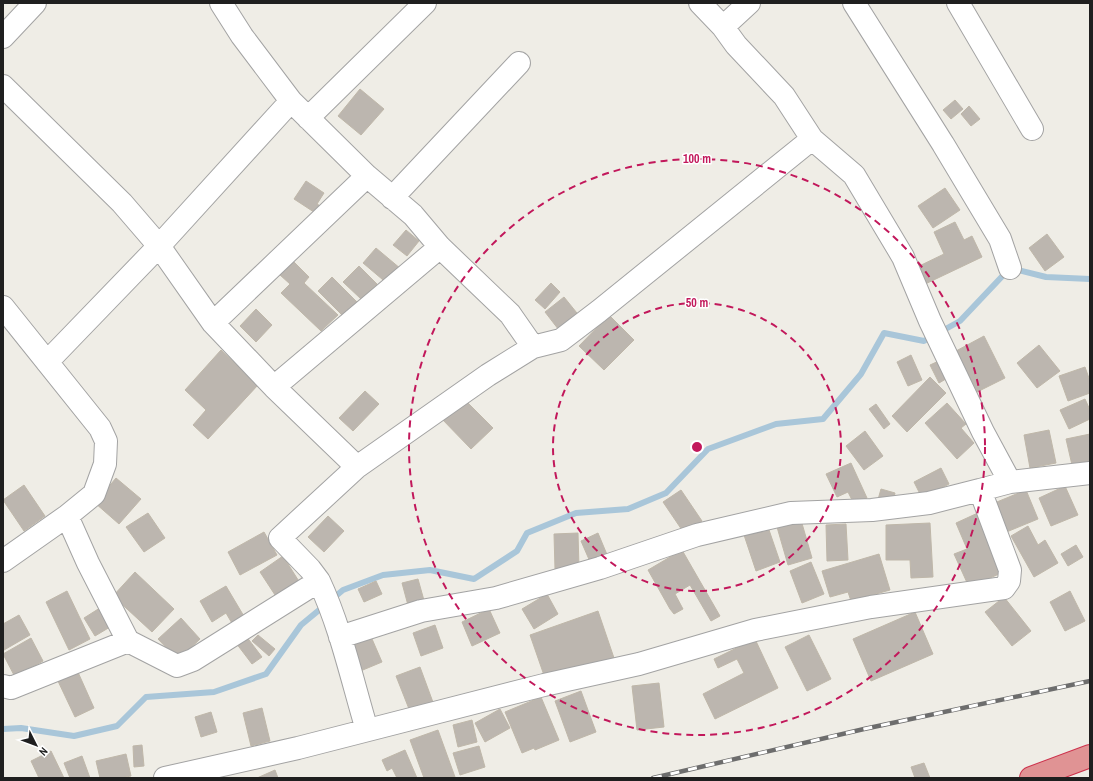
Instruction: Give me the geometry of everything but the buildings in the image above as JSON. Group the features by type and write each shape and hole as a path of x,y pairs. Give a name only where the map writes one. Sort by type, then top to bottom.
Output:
{"highway":[{"path":"1031,778 1090,756"}],"street":[{"path":"3,37 35,3"},
{"path":"221,3 242,36 291,101 366,176 413,215 440,247 510,314 533,347"},
{"path":"308,118 426,3"},
{"path":"700,3 736,45 784,96 812,139 854,175 903,257 930,321 983,432 1010,482"},
{"path":"723,28 749,3"},
{"path":"854,3 1000,239 1010,268"},
{"path":"958,3 1032,129"},
{"path":"392,198 519,63"},
{"path":"3,86 122,203 159,246 212,323 274,387 357,467"},
{"path":"47,362 159,246 291,101"},
{"path":"367,730 340,637 324,592 310,568 280,538 357,467 488,375 533,347 561,340 812,139"},
{"path":"212,323 366,176"},
{"path":"274,387 440,247"},
{"path":"3,307 100,428 106,441 106,464 94,494 67,516 3,561"},
{"path":"340,637 421,611 496,598 600,568 697,535 791,513 872,510 922,504 1010,482 1090,472"},
{"path":"165,778 298,748 544,685 639,664 755,630 871,607 1004,588 1009,581 1010,570 980,490"},
{"path":"67,516 88,563 128,641 177,666 193,660 324,592"},
{"path":"3,686 11,688 128,641"}],"waterway":[{"path":"331,600 343,590 383,575 430,570 474,579 517,551 527,533 576,513 628,509 666,493 708,449 776,424 823,419 861,374 884,333 924,341 960,321 1010,268 1046,277 1090,279"},
{"path":"3,729 21,728 74,736 117,726 146,697 214,692 266,674 301,625 324,606"}],"railway":[{"path":"653,778 864,729 1090,681"}]}
